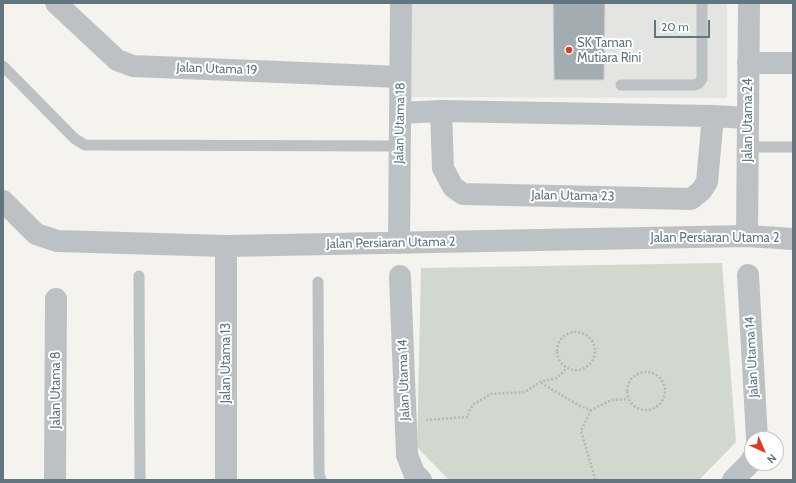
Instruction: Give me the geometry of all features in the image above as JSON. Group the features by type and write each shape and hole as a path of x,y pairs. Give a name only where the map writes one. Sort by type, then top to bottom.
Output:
{"street":[{"name":"Jalan Utama 19","path":"56,3 117,60 133,66 400,77"},
{"name":"Jalan Utama 18","path":"399,243 401,3"},
{"name":"Jalan Utama 24","path":"747,236 749,3"},
{"path":"748,63 793,63"},
{"path":"400,113 441,111 713,116 748,118"},
{"name":"Jalan Utama 23","path":"441,111 443,168 453,186 463,194 691,198 701,191 707,182 713,116"},
{"name":"Jalan Persiaran Utama 2","path":"3,201 36,234 57,241 226,246 747,236 793,239"},
{"name":"Jalan Utama 13","path":"226,246 226,480"},
{"name":"Jalan Utama 14","path":"748,275 756,431"},
{"name":"Jalan Utama 14","path":"400,276 407,455 414,473 421,480"},
{"name":"Jalan Utama 8","path":"56,299 56,480"},
{"path":"733,480 744,469"}],"lane":[{"path":"621,85 694,85 699,83 702,79 702,3"},
{"path":"3,66 75,139 85,145 400,146"},
{"path":"748,147 793,147"},
{"path":"139,276 140,480"},
{"path":"318,282 319,474 321,480"}],"path":[{"path":"574,332 581,332 587,335 595,345 594,358 591,363 580,370 567,368 562,364 557,354 560,342 563,337 574,332"},
{"path":"406,422 468,417 470,409 474,404 491,394 525,392 540,382 557,378 567,368"},
{"path":"540,382 580,406 591,410 612,400 628,399 637,408 649,411 660,405 665,394 663,382 658,376 647,372 635,376 630,381 628,386 628,399"},
{"path":"591,410 581,431 595,480"}],"shaded area":[{"name":"SK Taman Mutiara Rini","path":"411,3 727,3 727,98 409,97"},
{"path":"722,263 736,442 699,480 449,480 417,447 421,268"}],"building":[{"path":"553,3 605,3 604,80 554,80"}],"place":[{"name":"SK Taman Mutiara Rini","path":"569,50"}]}
